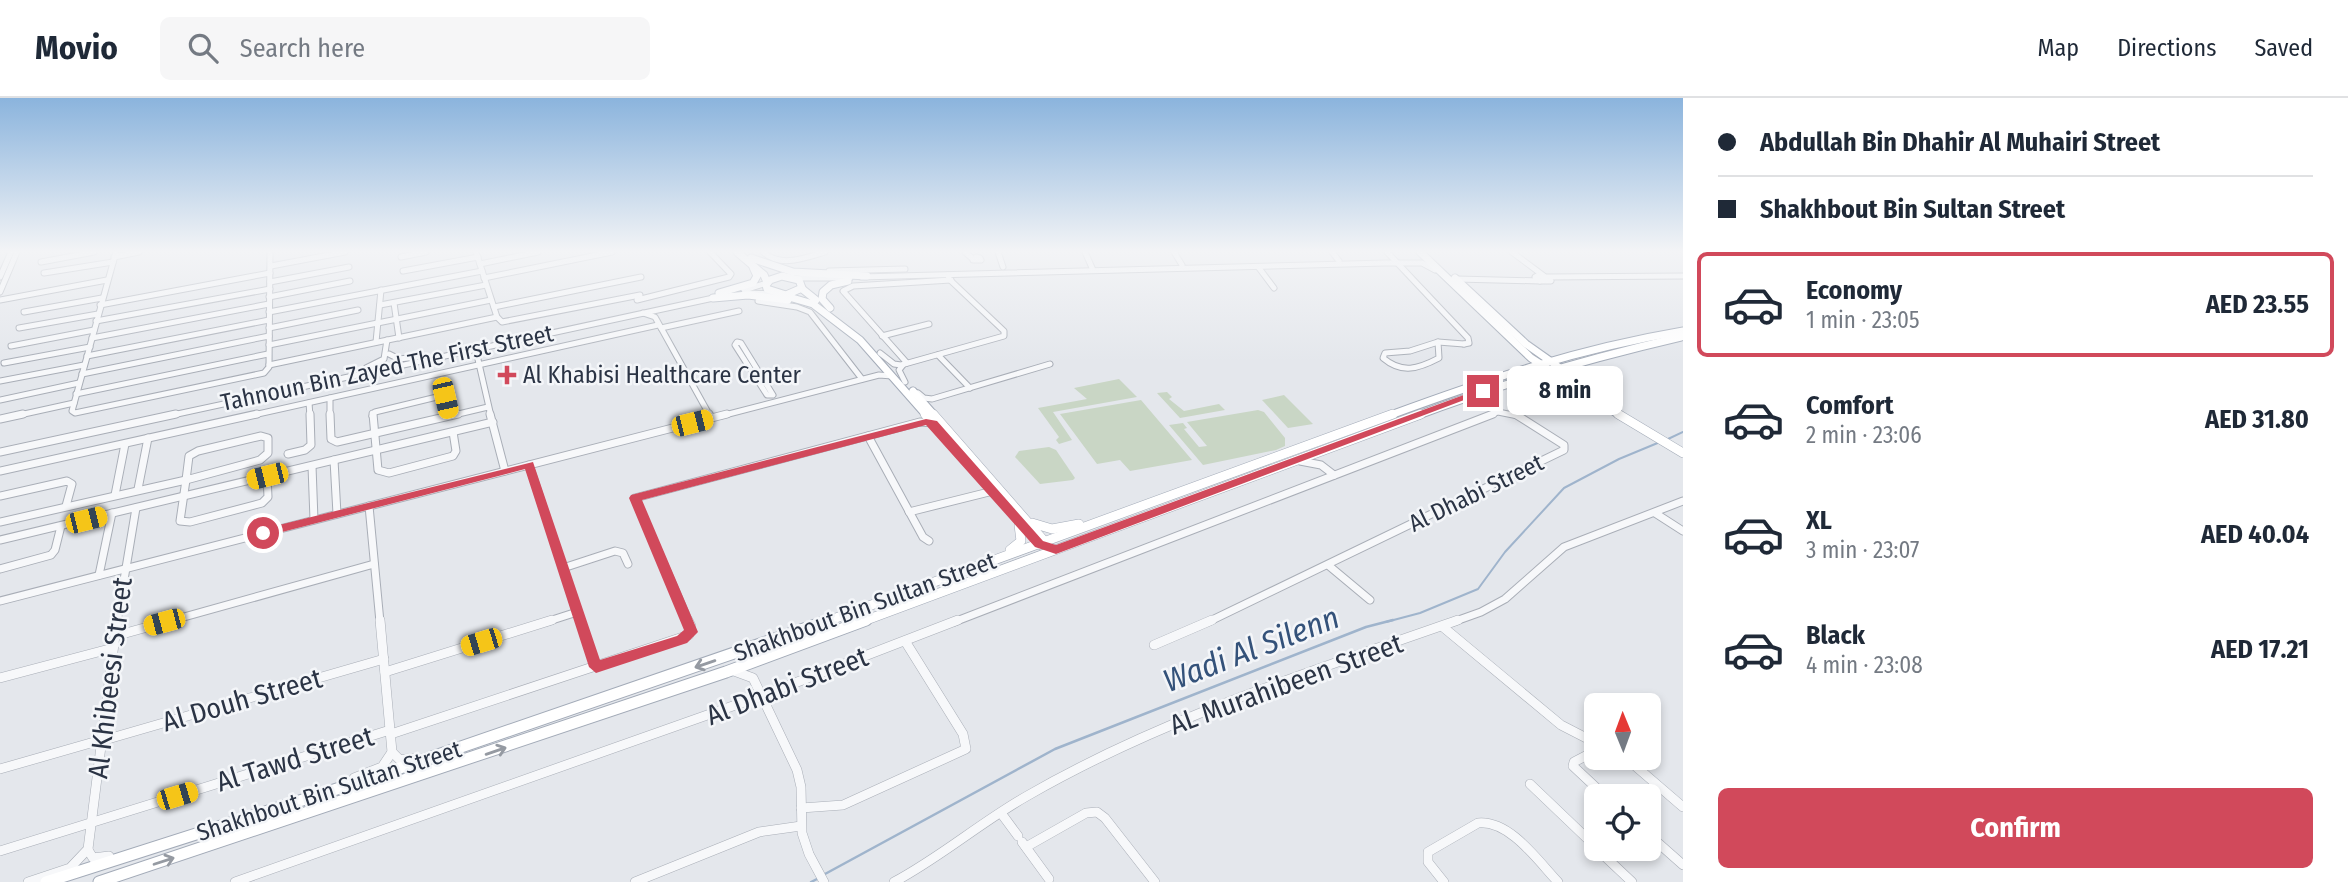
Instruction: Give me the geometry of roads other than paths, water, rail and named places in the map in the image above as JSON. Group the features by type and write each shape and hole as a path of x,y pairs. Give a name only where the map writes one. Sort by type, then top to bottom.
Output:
{"main road":[{"path":"712,296 736,289"},
{"path":"767,289 827,310 880,353 982,480 993,491 998,491 1047,544"},
{"path":"779,294 792,293 801,289"},
{"path":"803,289 860,340 882,371 892,376 922,418 935,421 1019,516 1036,525 1052,529 1112,518"},
{"path":"827,289 822,299 827,310"},
{"path":"1460,289 1510,340 1616,407"},
{"path":"1464,289 1547,365 1587,388 1683,453"},
{"path":"712,296 759,296 827,310"},
{"path":"1494,326 1570,385 1683,447"},
{"name":"Shakhbout Bin Sultan Street","path":"99,882 766,657 1047,544 1297,461 1483,391 1571,353 1683,331"},
{"name":"Shakhbout Bin Sultan Street","path":"46,882 467,746 984,570 1047,544 1055,545 1092,529 1100,522 1505,373 1683,337"},
{"path":"1505,373 1523,363 1510,340"},
{"path":"1527,344 1546,353 1571,353"},
{"path":"1547,365 1608,344"},
{"path":"1584,359 1572,368 1587,388"},
{"path":"1483,391 1534,378 1570,385"},
{"path":"984,570 1018,545 1022,536 1019,516"}],"street":[{"path":"0,296 11,297 56,289"},
{"path":"104,289 73,412 82,413 257,376 266,371 269,365 270,289"},
{"path":"24,312 169,289"},
{"path":"92,338 283,289"},
{"path":"96,321 299,289"},
{"path":"270,312 386,289"},
{"path":"380,305 454,289"},
{"path":"487,289 496,317 499,321 509,323 640,295"},
{"path":"494,307 584,289"},
{"path":"571,310 599,308 692,289"},
{"name":"Tahnoun Bin Zayed The First Street","path":"0,450 743,289"},
{"path":"849,289 845,290 844,295 906,364"},
{"path":"880,353 894,364 906,364 1005,334 960,289"},
{"path":"1421,289 1470,340 1469,343 1438,342 1385,354 1383,358 1395,368 1406,370 1437,360 1440,351 1438,342"},
{"path":"1470,289 1471,293"},
{"path":"376,342 374,323 380,305 381,290"},
{"name":"Tahnoun Bin Zayed The First Street","path":"0,450 362,369 712,296 779,294"},
{"path":"269,345 491,300"},
{"path":"758,301 797,307 810,312 862,379"},
{"path":"394,303 398,338"},
{"path":"655,317 668,306"},
{"path":"269,328 358,310"},
{"path":"0,471 309,403 477,361 739,311"},
{"path":"19,328 98,314"},
{"path":"635,314 655,317"},
{"path":"269,365 496,317"},
{"path":"655,317 711,418"},
{"path":"87,356 269,320"},
{"path":"882,337 929,324"},
{"path":"1460,329 1454,331 1461,343"},
{"path":"11,346 94,330"},
{"path":"82,374 269,336"},
{"path":"362,369 381,363 389,354 387,340"},
{"path":"735,342 741,343 773,393 774,399 767,395 735,342"},
{"path":"488,346 477,361 505,471"},
{"path":"4,363 90,347"},
{"path":"1423,347 1440,351"},
{"path":"459,352 477,361"},
{"path":"76,394 268,354"},
{"path":"389,354 399,359 418,357"},
{"path":"937,355 970,388"},
{"path":"906,364 899,370 908,385 924,398 932,399 1050,364"},
{"path":"0,381 84,365"},
{"path":"0,601 711,418 774,399 862,379 882,371"},
{"path":"0,400 79,383"},
{"path":"449,416 444,397 436,396 377,410 372,416 379,471 392,472 453,456 456,451 453,432"},
{"path":"330,398 333,441 488,407"},
{"path":"932,399 929,405 935,421"},
{"path":"0,419 74,403"},
{"path":"288,454 305,450 311,445 309,403"},
{"name":"Al Dhabi Street","path":"234,882 453,807 761,696 1500,411 1515,414 1560,441 1565,447 1564,450 1244,606 1154,645"},
{"path":"922,418 868,436 924,539 929,541"},
{"path":"0,540 493,422"},
{"path":"0,522 115,495 138,489 185,478 263,459 268,453 268,438 263,436 198,451 188,458 185,478 180,520 190,522 262,503 268,497 267,476"},
{"name":"Al Tawd Street","path":"0,851 391,732 686,638 691,632 691,626 635,498 868,436"},
{"path":"138,489 148,439"},
{"path":"115,495 125,444"},
{"path":"1321,452 1318,458 1321,465"},
{"path":"334,460 337,514"},
{"path":"1297,461 1321,465 1334,475"},
{"path":"529,465 596,667"},
{"path":"312,466 314,520"},
{"path":"976,495 982,488 982,480"},
{"path":"0,496 67,481 72,484 66,506"},
{"path":"909,512 993,491"},
{"name":"AL Murahibeen Street","path":"894,882 932,861 1001,813 1046,786 1132,744 1232,700 1443,627 1505,598 1564,547 1683,501"},
{"path":"316,796 342,782 380,769 390,759 392,752 369,506"},
{"name":"Al Khibeesi Street","path":"88,849 124,569 136,508"},
{"path":"99,575 112,513"},
{"path":"1655,513 1683,531"},
{"path":"0,569 51,555 61,526"},
{"path":"563,568 615,551 623,553 628,564"},
{"path":"116,636 374,564"},
{"path":"1328,565 1370,600"},
{"path":"385,672 577,612"},
{"path":"1443,627 1553,719 1584,737"},
{"path":"802,808 843,805 966,749 967,741 905,641"},
{"path":"0,678 113,648"},
{"path":"753,678 758,664 766,657"},
{"name":"Al Douh Street","path":"0,769 384,659"},
{"path":"726,671 743,673 753,678 797,769 802,808 801,826 809,854 824,882"},
{"path":"392,752 403,760 467,746"},
{"path":"1584,757 1574,762 1573,766 1592,784"},
{"path":"1640,770 1683,807"},
{"path":"1530,784 1584,836"},
{"path":"1001,813 1049,879"},
{"path":"1022,842 1086,813 1097,813 1107,820 1155,882"},
{"path":"1444,882 1428,862 1429,852 1483,821 1501,827 1558,882"},
{"path":"635,882 759,832 801,826"},
{"path":"28,882 70,869 88,849 93,858 102,858 143,846 171,842"},
{"path":"1661,845 1683,864"},
{"path":"1610,861 1632,882"}],"waterway":[{"name":"Wadi Al Silenn","path":"1668,439 1683,432"},
{"name":"Wadi Al Silenn","path":"1386,622 1420,613 1478,589 1505,552 1564,488 1619,459 1660,442"},
{"name":"Wadi Al Silenn","path":"825,874 1055,749 1366,627 1393,620"},
{"name":"Wadi Al Silenn","path":"811,882 817,879"}],"place":[{"name":"Al Khabisi Healthcare Center","path":"507,375"}]}
